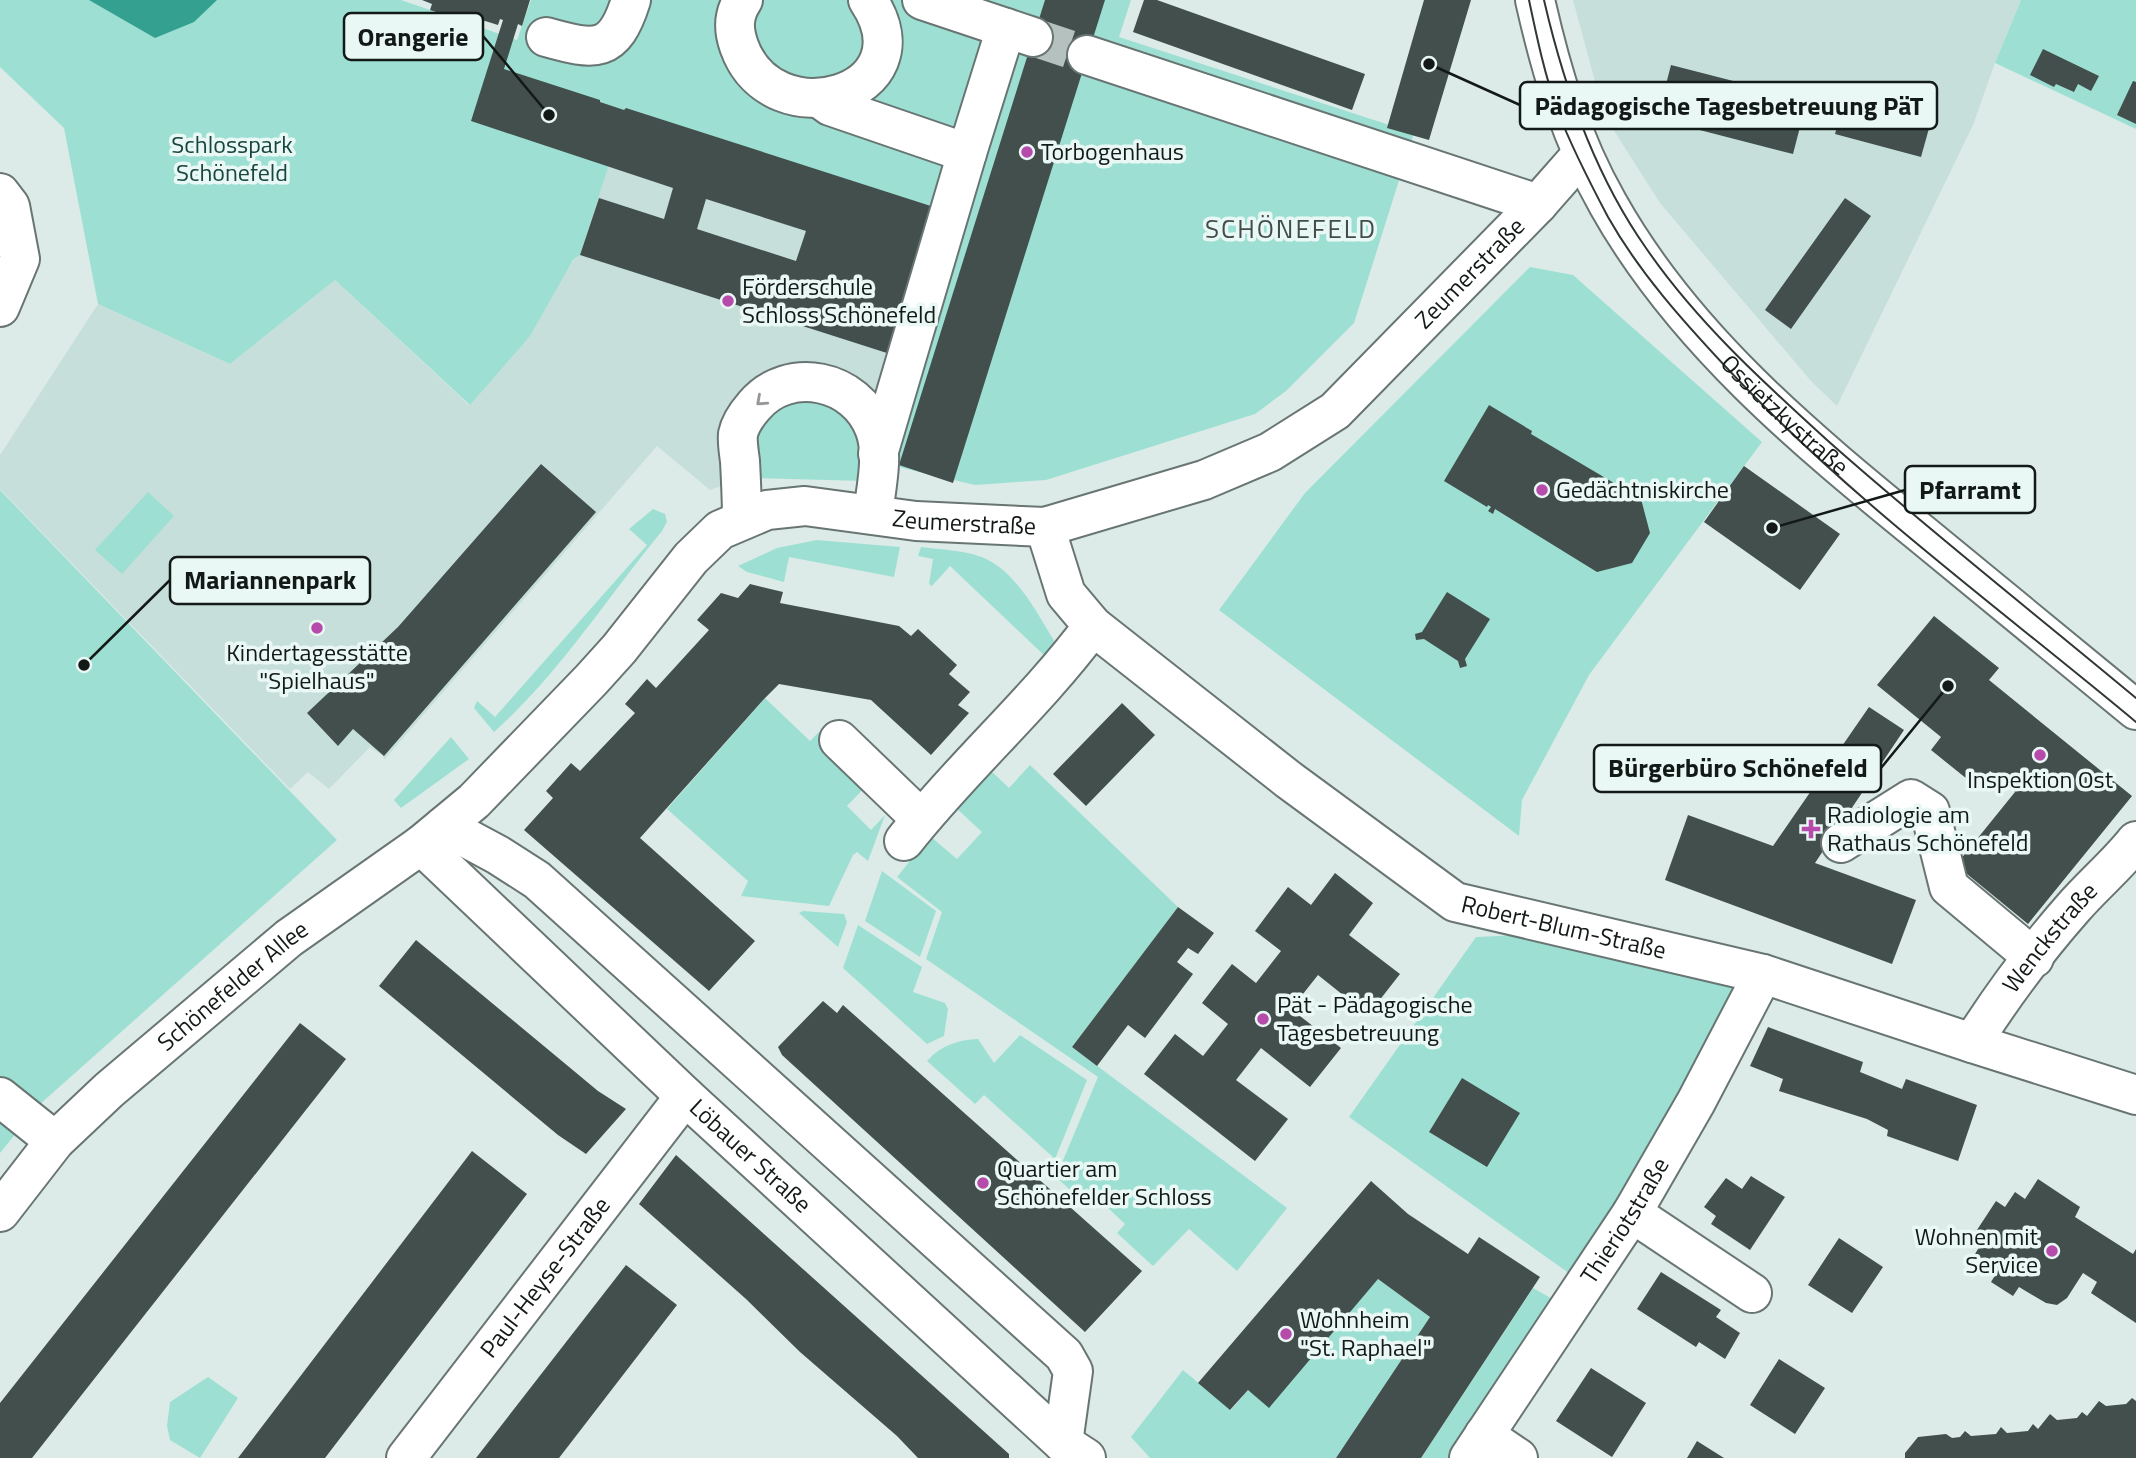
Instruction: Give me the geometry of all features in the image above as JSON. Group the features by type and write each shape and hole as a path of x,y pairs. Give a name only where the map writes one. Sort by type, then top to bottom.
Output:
{"street":[{"path":"546,37 580,47 605,43 624,25 631,0"},
{"path":"729,3 736,38 742,55 752,70 780,91 819,98 855,89 870,77 877,65 882,42 881,27 876,11 868,0"},
{"path":"873,514 878,454 967,153 1020,33 922,0"},
{"name":"Ossietzkystraße","path":"1535,0 1549,62 1582,154 1608,204 1662,287 1748,381 1845,470 2136,710"},
{"name":"Zeumerstraße","path":"1087,55 1538,204"},
{"path":"819,98 830,106 967,153"},
{"name":"Zeumerstraße","path":"432,836 474,801 557,718 620,649 691,558 720,530 766,510 805,506 954,524 1045,527 1204,480 1270,452 1335,411 1538,204 1582,154"},
{"path":"0,193 10,206 20,259 0,307"},
{"path":"742,520 738,434 747,415 760,399 778,387 798,381 822,383 845,392 863,408 875,430 878,454"},
{"name":"Robert-Blum-Straße","path":"1045,527 1066,594 1093,626 1289,780 1455,902 1763,974 2136,1095"},
{"path":"839,740 913,830 1093,626"},
{"path":"1840,843 1911,799 1930,811 1949,887 2034,958"},
{"path":"432,836 498,855 537,880 1065,1355 1073,1371 1074,1451"},
{"name":"Löbauer Straße","path":"432,836 685,1096 1074,1451"},
{"name":"Schönefelder Allee","path":"0,1212 55,1141 109,1090 289,938 432,836"},
{"name":"Wenckstraße","path":"1972,1043 2073,908 2136,841"},
{"name":"Thieriotstraße","path":"1476,1446 1632,1213 1696,1102 1763,974"},
{"name":"Paul-Heyse-Straße","path":"406,1458 685,1096"},
{"path":"0,1097 55,1141"},
{"path":"1632,1213 1752,1293"},
{"path":"1476,1446 1518,1458"}],"shaded area":[{"path":"89,0 217,0 194,22 155,38"},
{"path":"1573,0 2021,0 1973,125 1837,406 1811,381 1660,203 1604,115"},
{"name":"Kindertagesstätte \"Spielhaus\"","path":"627,109 937,208 865,479 753,475 710,490 657,446 384,760 383,756 370,747 329,789 308,772 290,789 0,489 0,455 98,304 230,364 335,280 469,405 580,255"}],"green space":[{"name":"Schlosspark Schönefeld","path":"0,0 401,0 517,40 531,0 1131,0 1119,37 1414,133 1354,323 1286,391 1255,414 1046,480 975,485 899,467 865,479 937,209 627,109 580,255 573,260 530,336 470,405 335,280 230,364 98,304 64,128 0,67"},
{"path":"2021,0 2136,0 2136,129 1995,63"},
{"path":"1530,267 1573,275 1762,442 1589,675 1522,800 1519,836 1219,610 1305,493"},
{"path":"803,401 830,407 853,421 864,481 752,478 752,446 756,424 772,410"},
{"path":"0,490 337,840 39,1105 0,1153"},
{"path":"148,492 174,516 122,574 95,550"},
{"path":"653,509 665,514 667,522 662,531 561,661 494,732 474,708 477,701 495,717 647,545 629,529"},
{"path":"817,540 900,547 894,577 789,557 784,582 747,572 738,566 777,548"},
{"path":"921,547 982,557 1001,568 1019,587 1055,642 1053,651 1047,658 950,566 932,586 929,584 933,559 918,556"},
{"path":"765,698 810,741 819,732 871,781 847,806 871,830 885,815 868,861 857,852 853,855 829,906 741,896 748,881 667,809"},
{"path":"451,737 469,759 401,808 394,800"},
{"path":"1030,765 1178,907 1072,1047 1287,1208 1237,1271 1189,1229 1153,1266 1117,1233 1125,1224 1087,1188 1078,1197 1056,1177 1098,1077 926,959 942,912 897,877 930,836 957,859 982,832 956,808 990,770 1009,788"},
{"path":"882,871 936,911 920,957 865,921"},
{"path":"799,913 844,914 847,922 838,947"},
{"path":"858,925 922,967 913,992 945,1003 948,1009 944,1036 927,1044 843,968"},
{"path":"1542,934 1740,982 1651,1155 1573,1276 1349,1117 1476,937"},
{"path":"1020,1035 1087,1080 1055,1159 984,1095 975,1104 927,1061 950,1044 978,1039 994,1063"},
{"path":"1378,1279 1430,1317 1336,1458 1150,1458 1131,1437 1183,1370 1231,1410 1248,1390"},
{"path":"1533,1288 1556,1301 1453,1458 1421,1458"},
{"path":"208,1377 238,1398 200,1458 170,1440 167,1426 170,1402"}],"building":[{"path":"422,0 530,0 522,26 518,24 504,69 624,110 626,108 937,208 890,354 580,255 599,198 664,219 673,188 471,121 503,20 500,19 498,25 469,16 467,22 430,10 432,4","holes":["706,199 806,231 796,261 697,229"]},
{"path":"1045,0 1105,0 953,483 899,465"},
{"path":"1144,0 1157,0 1365,74 1352,110 1133,32"},
{"path":"1424,0 1471,0 1429,140 1387,128"},
{"path":"2043,49 2099,76 2091,91 2078,84 2074,92 2056,84 2054,87 2030,75"},
{"path":"1671,65 1807,100 1793,154 1657,119"},
{"path":"2133,81 2136,82 2136,124 2117,115"},
{"path":"1847,90 1933,114 1921,157 1835,134"},
{"path":"1845,198 1871,216 1791,329 1765,310"},
{"name":"Gedächtniskirche","path":"1489,405 1532,431 1531,434 1641,499 1650,533 1632,563 1597,572 1495,509 1493,514 1488,511 1491,507 1444,481"},
{"path":"541,464 596,512 384,756 353,729 338,746 307,713 398,627"},
{"path":"1744,466 1840,534 1800,590 1704,522"},
{"path":"750,584 783,592 780,603 899,626 911,636 918,629 957,665 949,674 970,692 958,705 969,713 931,755 871,700 779,684 765,698 640,838 755,941 709,991 524,830 553,798 546,791 571,763 580,771 635,713 625,704 647,679 656,688 709,630 697,620 721,593 738,598"},
{"path":"1447,592 1490,619 1465,659 1467,666 1460,668 1458,661 1424,639 1416,640 1415,634 1422,632"},
{"path":"1934,616 1999,668 1989,680 2132,796 2028,924 1956,865 2015,792 1990,771 1977,787 1931,750 1941,737 1877,685"},
{"path":"1122,703 1155,735 1086,806 1053,774"},
{"name":"Radiologie am Rathaus Schönefeld","path":"1869,707 1904,730 1815,863 1916,900 1892,964 1665,880 1688,815 1773,846"},
{"name":"Pät - Pädagogische Tagesbetreuung","path":"1335,873 1373,903 1349,935 1400,974 1368,1015 1318,975 1291,1009 1341,1048 1310,1087 1261,1048 1236,1080 1288,1119 1255,1161 1144,1074 1175,1034 1203,1056 1228,1024 1202,1003 1232,964 1256,983 1281,951 1255,931 1288,887 1311,905"},
{"path":"1178,907 1214,933 1198,954 1188,948 1177,962 1193,974 1145,1038 1128,1025 1097,1066 1072,1047"},
{"path":"416,940 598,1091 626,1109 586,1154 558,1135 379,986"},
{"name":"Quartier am Schönefelder Schloss","path":"823,1001 837,1013 843,1005 1142,1271 1085,1332 782,1055 778,1047"},
{"path":"300,1023 346,1059 32,1458 0,1458 0,1403"},
{"path":"1768,1027 1863,1062 1860,1072 1902,1089 1906,1079 1977,1105 1958,1161 1887,1136 1888,1130 1867,1119 1779,1091 1783,1079 1750,1066"},
{"path":"1462,1078 1520,1113 1487,1167 1429,1132"},
{"path":"472,1151 527,1194 325,1458 238,1458"},
{"path":"676,1155 1009,1454 1009,1458 918,1458 897,1436 800,1352 746,1299 639,1204"},
{"path":"1751,1176 1785,1197 1750,1250 1711,1224 1716,1216 1704,1207 1726,1178 1742,1189"},
{"name":"Wohnen mit Service","path":"2038,1179 2080,1207 2075,1217 2133,1254 2136,1249 2136,1323 2091,1293 2097,1282 2083,1273 2067,1298 2057,1305 2046,1303 2019,1287 2013,1296 1991,1282 1999,1269 1975,1254 1984,1239 1975,1233 1996,1201 2005,1207 2015,1192 2025,1199"},
{"name":"Wohnheim \"St. Raphael\"","path":"1371,1181 1408,1214 1468,1254 1479,1237 1540,1277 1421,1458 1336,1458 1430,1317 1378,1279 1269,1408 1248,1390 1230,1410 1198,1383"},
{"path":"1839,1238 1883,1267 1852,1313 1808,1285"},
{"path":"626,1265 677,1305 559,1458 476,1458"},
{"path":"1661,1272 1721,1310 1716,1317 1740,1333 1725,1359 1699,1342 1696,1347 1637,1309"},
{"path":"1779,1359 1825,1388 1795,1434 1750,1405"},
{"path":"1591,1368 1646,1403 1612,1457 1556,1421"},
{"path":"2132,1398 2136,1401 2136,1458 1905,1458 1905,1453 1918,1437 1946,1434 1952,1438 1960,1437 1965,1431 1971,1436 1996,1434 2001,1427 2007,1433 2028,1431 2033,1424 2038,1429 2050,1414 2057,1420 2077,1418 2082,1412 2087,1416 2099,1401 2106,1406 2126,1404"},
{"path":"1697,1441 1724,1458 1687,1458"}],"tunnel":[{"path":"1033,37 1087,55"}],"tram line":[{"path":"1529,0 1549,85 1575,152 1620,237 1677,313 1773,415 1873,507 2136,722"},
{"path":"1544,0 1571,97 1596,160 1628,220 1665,275 1686,300 1754,373 1827,440 2136,698"}],"place":[{"name":"Pädagogische Tagesbetreuung PäT","path":"1429,64"},
{"name":"Orangerie","path":"549,115"},
{"name":"Torbogenhaus","path":"1027,152"},
{"name":"Förderschule Schloss Schönefeld","path":"728,301"},
{"name":"Gedächtniskirche","path":"1542,490"},
{"name":"Pfarramt","path":"1772,528"},
{"name":"Kindertagesstätte \"Spielhaus\"","path":"317,628"},
{"name":"Mariannenpark","path":"84,665"},
{"name":"Bürgerbüro Schönefeld","path":"1948,686"},
{"name":"Inspektion Ost","path":"2040,755"},
{"name":"Radiologie am Rathaus Schönefeld","path":"1811,829"},
{"name":"Pät - Pädagogische Tagesbetreuung","path":"1263,1019"},
{"name":"Quartier am Schönefelder Schloss","path":"983,1183"},
{"name":"Wohnen mit Service","path":"2052,1251"},
{"name":"Wohnheim \"St. Raphael\"","path":"1286,1334"}],"district":[{"name":"SCHÖNEFELD","path":"1291,229"}]}
